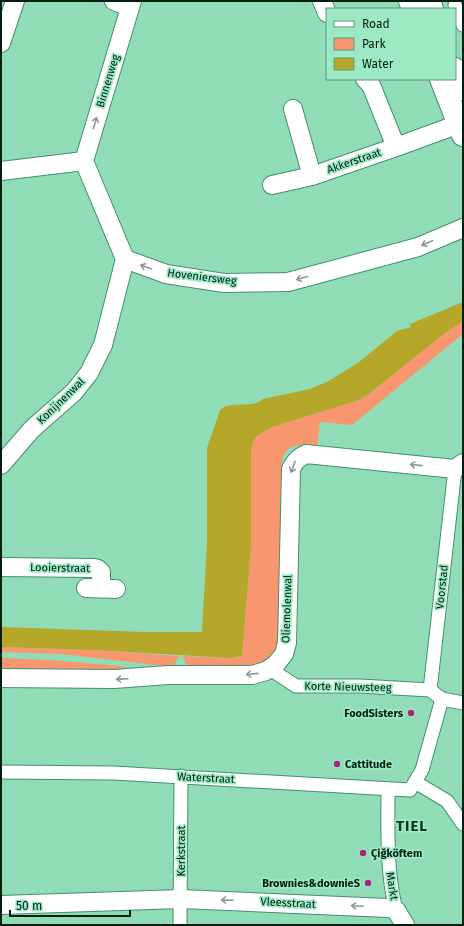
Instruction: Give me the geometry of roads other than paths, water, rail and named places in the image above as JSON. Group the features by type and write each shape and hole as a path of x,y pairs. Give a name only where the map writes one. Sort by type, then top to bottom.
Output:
{"main road":[{"path":"456,71 463,89"},
{"path":"441,80 461,130"}],"street":[{"path":"1,43 14,1"},
{"path":"322,1 326,11"},
{"name":"Binnenweg","path":"84,161 126,3"},
{"path":"455,5 463,26"},
{"name":"Akkerstraat","path":"366,80 371,85 396,147"},
{"name":"Akkerstraat","path":"292,109 312,176"},
{"name":"Akkerstraat","path":"272,185 312,176 396,147 461,130"},
{"path":"1,170 84,161 125,259"},
{"name":"Hoveniersweg","path":"125,259 166,274 224,283 288,282 418,247 463,228"},
{"name":"Konijnenwal","path":"1,465 32,429 74,392 89,373 103,344 125,259"},
{"name":"Oliemolenwal","path":"1,678 114,679 168,675 252,675 270,669 284,654 287,643 291,469 294,462 306,454 459,466"},
{"name":"Voorstad","path":"430,690 459,466"},
{"name":"Looierstraat","path":"1,567 94,568 101,572 101,588"},
{"name":"Korte Nieuwsteeg","path":"270,669 296,686 360,686 430,690"},
{"path":"430,690 442,699 463,703"},
{"path":"442,699 422,770 413,786 447,801 463,824"},
{"name":"Waterstraat","path":"1,772 114,773 388,789 413,786"},
{"name":"Kerkstraat","path":"180,925 181,776"},
{"name":"Markt","path":"388,789 388,865 391,892 400,918"},
{"name":"Vleesstraat","path":"1,905 181,899 388,908 400,918"}],"water":[{"path":"463,302 463,321 445,333 370,393 359,400 272,427 254,439 251,450 251,546 242,656 229,658 95,650 1,647 1,627 145,632 202,632 207,543 207,448 220,410 229,405 253,404 263,399 310,389 329,381 359,362 397,331 411,327 410,324"}],"place":[{"name":"FoodSisters","path":"411,713"},
{"name":"Cattitude","path":"337,764"},
{"name":"Çiğköftem","path":"363,853"},
{"name":"Brownies&downieS","path":"368,883"}],"district":[{"name":"TIEL","path":"412,826"}]}
